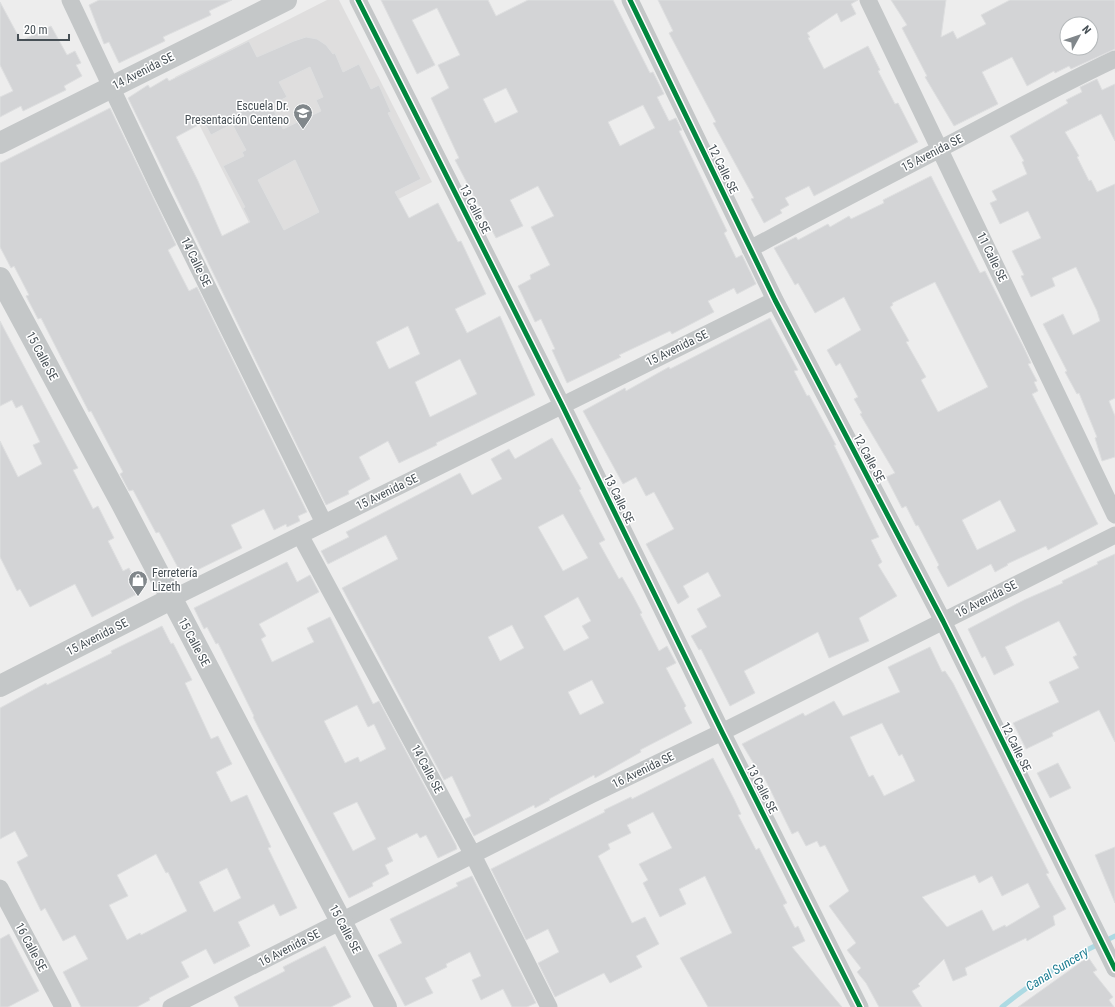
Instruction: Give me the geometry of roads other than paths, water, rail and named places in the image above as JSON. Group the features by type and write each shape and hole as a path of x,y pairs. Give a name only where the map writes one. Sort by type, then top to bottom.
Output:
{"street":[{"name":"14 Calle SE","path":"70,0 160,190 324,523"},
{"name":"14 Avenida SE","path":"0,143 286,0"},
{"name":"13 Calle SE","path":"358,0 562,405 722,732 860,1007"},
{"name":"12 Calle SE","path":"630,0 775,300 943,621 1115,969"},
{"name":"11 Calle SE","path":"868,0 1115,515"},
{"name":"15 Avenida SE","path":"750,249 845,197 940,149 1054,88 1115,59"},
{"name":"15 Calle SE","path":"0,278 171,598 386,1007"},
{"name":"15 Avenida SE","path":"0,686 171,598 775,300"},
{"name":"14 Calle SE","path":"300,535 473,855 549,1007"},
{"name":"16 Avenida SE","path":"171,1007 1115,535"},
{"name":"16 Calle SE","path":"0,888 63,1007"}],"waterway":[{"name":"Canal Suncery","path":"1002,1007 1029,986 1056,968 1115,936"}],"place":[{"name":"Escuela Dr. Presentación Centeno","path":"303,130"},
{"name":"Ferretería Lizeth","path":"138,597"}]}
